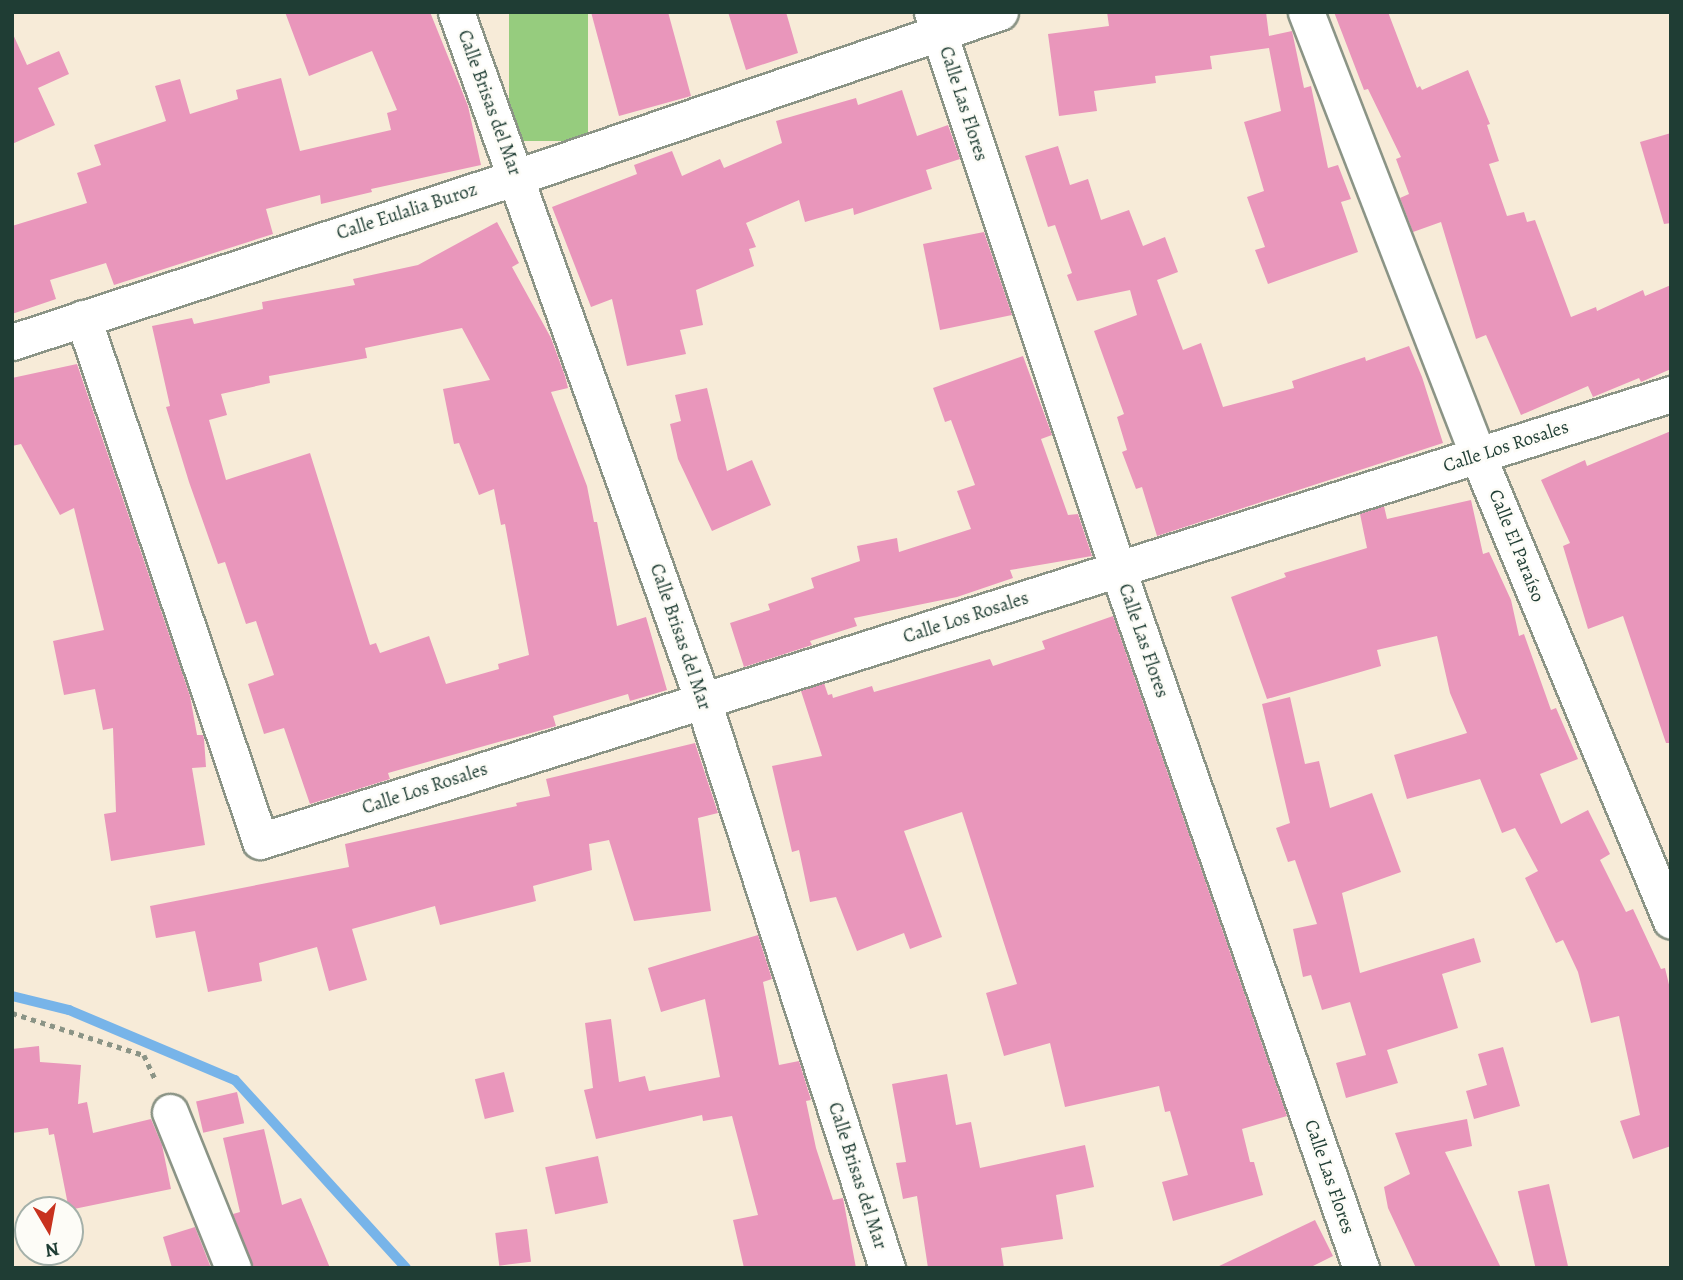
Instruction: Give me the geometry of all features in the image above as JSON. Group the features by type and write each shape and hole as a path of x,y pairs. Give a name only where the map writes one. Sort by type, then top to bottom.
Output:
{"street":[{"name":"Calle Brisas del Mar","path":"456,12 703,701 887,1268"},
{"name":"Calle Eulalia Buroz","path":"12,341 517,176 935,23 1000,12"},
{"name":"Calle El Paraíso","path":"1306,12 1478,456 1671,921"},
{"name":"Calle Las Flores","path":"935,23 1118,570 1361,1268"},
{"name":"Calle Los Rosales","path":"83,318 260,841 1671,394"},
{"path":"170,1112 233,1268"}],"path":[{"path":"12,1013 144,1055 170,1112"}],"green space":[{"path":"509,12 588,12 588,141 509,141"}],"building":[{"path":"285,12 430,12 468,106 481,165 371,189 372,192 321,204 320,195 266,209 273,234 114,285 106,263 50,280 56,299 12,314 12,226 87,203 77,173 101,165 94,145 166,121 155,86 180,79 190,114 238,99 236,90 281,78 300,151 391,130 387,113 397,110 372,51 309,76"},
{"path":"591,12 668,12 691,96 619,116"},
{"path":"728,12 786,12 798,53 746,70"},
{"path":"1107,12 1266,12 1269,36 1292,31 1304,88 1311,86 1328,168 1338,165 1351,199 1341,202 1358,252 1268,284 1255,250 1265,247 1247,197 1264,191 1244,122 1281,111 1269,48 1210,56 1212,69 1155,76 1156,83 1094,91 1097,111 1059,116 1048,34 1109,26"},
{"path":"1334,12 1388,12 1417,88 1420,86 1422,90 1468,70 1490,124 1487,125 1499,161 1489,164 1507,216 1524,212 1527,222 1535,220 1571,317 1596,307 1597,311 1643,290 1645,296 1671,285 1671,369 1641,382 1639,378 1593,397 1588,386 1521,415 1486,335 1476,339 1441,222 1413,232 1400,198 1409,194 1396,159 1401,157 1368,89 1364,90"},
{"path":"12,32 27,65 59,51 69,74 38,88 55,125 12,144"},
{"path":"902,90 917,136 948,125 960,159 926,170 932,189 854,215 853,208 805,222 799,200 746,223 756,247 749,249 754,266 696,290 703,325 680,330 686,354 627,366 612,299 591,307 552,207 637,174 634,165 672,151 682,176 720,159 724,168 782,143 776,121 856,98 858,105"},
{"path":"1671,133 1671,223 1664,224 1640,142"},
{"path":"1058,146 1070,185 1088,179 1101,220 1129,210 1143,246 1165,237 1178,272 1157,280 1183,350 1201,343 1223,407 1294,388 1292,381 1409,346 1443,443 1157,536 1142,487 1136,489 1122,452 1127,450 1117,417 1124,414 1094,331 1137,315 1130,290 1077,301 1067,275 1072,273 1055,225 1048,227 1025,156"},
{"path":"497,222 519,263 512,267 551,338 565,376 568,388 551,392 587,486 594,522 597,522 617,626 646,617 667,690 630,701 628,694 553,716 556,726 388,773 390,779 310,804 284,728 264,734 248,684 274,675 256,621 246,624 225,562 218,564 189,482 166,407 170,406 152,326 192,318 194,324 263,309 262,302 355,285 353,279 418,265","holes":["462,328 490,380 443,389 454,444 459,443 479,495 494,489 501,525 505,524 529,655 498,664 499,669 446,684 429,636 380,653 376,643 370,645 310,453 226,480 209,420 227,415 221,394 270,383 269,376 367,358 365,348"]},
{"path":"984,232 1012,315 940,330 923,244"},
{"path":"1023,356 1052,435 1041,439 1068,515 1078,514 1092,556 1010,570 1013,578 957,597 854,618 857,626 810,641 812,645 744,667 730,623 770,610 768,604 814,588 811,578 860,561 857,546 897,538 899,552 971,529 957,491 975,485 951,420 945,422 933,388"},
{"path":"77,364 190,696 197,735 203,735 206,767 192,768 205,845 111,861 104,814 116,812 113,728 103,730 95,689 64,695 53,641 104,630 74,508 60,515 21,444 12,446 12,378"},
{"path":"707,388 727,471 752,460 771,505 712,531 678,459 670,424 681,421 675,395"},
{"path":"1671,431 1671,743 1666,743 1623,616 1588,629 1563,546 1570,543 1541,480 1585,460 1587,466"},
{"path":"1471,500 1483,554 1489,552 1511,600 1519,636 1524,634 1551,710 1556,708 1578,759 1540,774 1561,824 1588,810 1610,854 1600,860 1626,912 1633,909 1661,969 1665,968 1671,993 1671,1146 1633,1159 1620,1121 1640,1115 1619,1016 1591,1023 1578,972 1563,940 1556,943 1525,878 1538,871 1515,828 1502,833 1480,779 1407,799 1394,755 1467,733 1450,693 1437,636 1377,650 1381,666 1267,699 1231,597 1286,577 1284,573 1367,548 1360,514 1384,506 1387,519"},
{"path":"1113,616 1287,1116 1242,1129 1250,1162 1254,1162 1263,1195 1173,1221 1162,1182 1188,1175 1170,1111 1165,1112 1159,1086 1065,1107 1050,1043 1004,1056 986,993 1017,984 962,812 904,831 942,937 910,949 904,933 857,951 836,897 810,902 799,850 792,852 772,766 822,756 801,691 824,683 828,695 832,694 833,698 872,686 874,692 990,659 993,666 1045,649 1042,641"},
{"path":"1290,697 1305,764 1319,761 1330,808 1372,793 1401,872 1342,893 1360,973 1474,938 1481,962 1442,974 1458,1028 1387,1050 1398,1083 1346,1098 1336,1063 1366,1055 1350,1002 1322,1010 1311,975 1303,977 1293,929 1317,924 1295,860 1288,862 1276,828 1290,823 1262,704"},
{"path":"695,743 718,813 698,818 711,911 634,921 609,840 589,844 592,870 533,886 536,901 440,925 435,906 352,929 367,980 329,991 317,947 259,963 262,981 208,992 195,931 156,938 150,906 349,867 345,844 517,806 516,803 550,796 546,779"},
{"path":"758,935 772,979 763,982 779,1065 799,1061 811,1100 806,1101 816,1148 833,1200 843,1198 856,1268 744,1268 733,1220 758,1215 732,1116 703,1121 702,1115 596,1139 584,1090 593,1088 585,1023 611,1019 619,1082 645,1076 649,1091 720,1077 705,999 661,1012 648,968"},
{"path":"39,1046 40,1062 81,1065 78,1104 87,1102 93,1133 151,1119 162,1145 171,1189 84,1207 84,1196 66,1196 54,1134 49,1135 48,1128 12,1133 12,1049"},
{"path":"1503,1047 1520,1106 1474,1119 1466,1091 1487,1085 1478,1054"},
{"path":"504,1072 514,1112 485,1119 475,1079"},
{"path":"947,1074 956,1125 971,1122 980,1168 1085,1145 1094,1187 1056,1195 1063,1239 1001,1248 1004,1268 928,1268 917,1196 903,1199 896,1163 906,1162 892,1084"},
{"path":"237,1092 244,1123 203,1133 196,1101"},
{"path":"1467,1119 1472,1146 1445,1152 1501,1268 1416,1268 1388,1208 1384,1187 1410,1174 1395,1133"},
{"path":"264,1129 282,1205 301,1198 330,1268 253,1268 233,1214 240,1212 223,1138"},
{"path":"598,1156 608,1203 555,1214 545,1167"},
{"path":"1549,1184 1568,1268 1536,1268 1518,1191"},
{"path":"1315,1220 1333,1256 1309,1268 1215,1268"},
{"path":"195,1227 211,1268 172,1268 163,1237"},
{"path":"527,1229 531,1262 499,1266 495,1233"}],"waterway":[{"path":"12,996 69,1010 235,1080 406,1268"}]}
